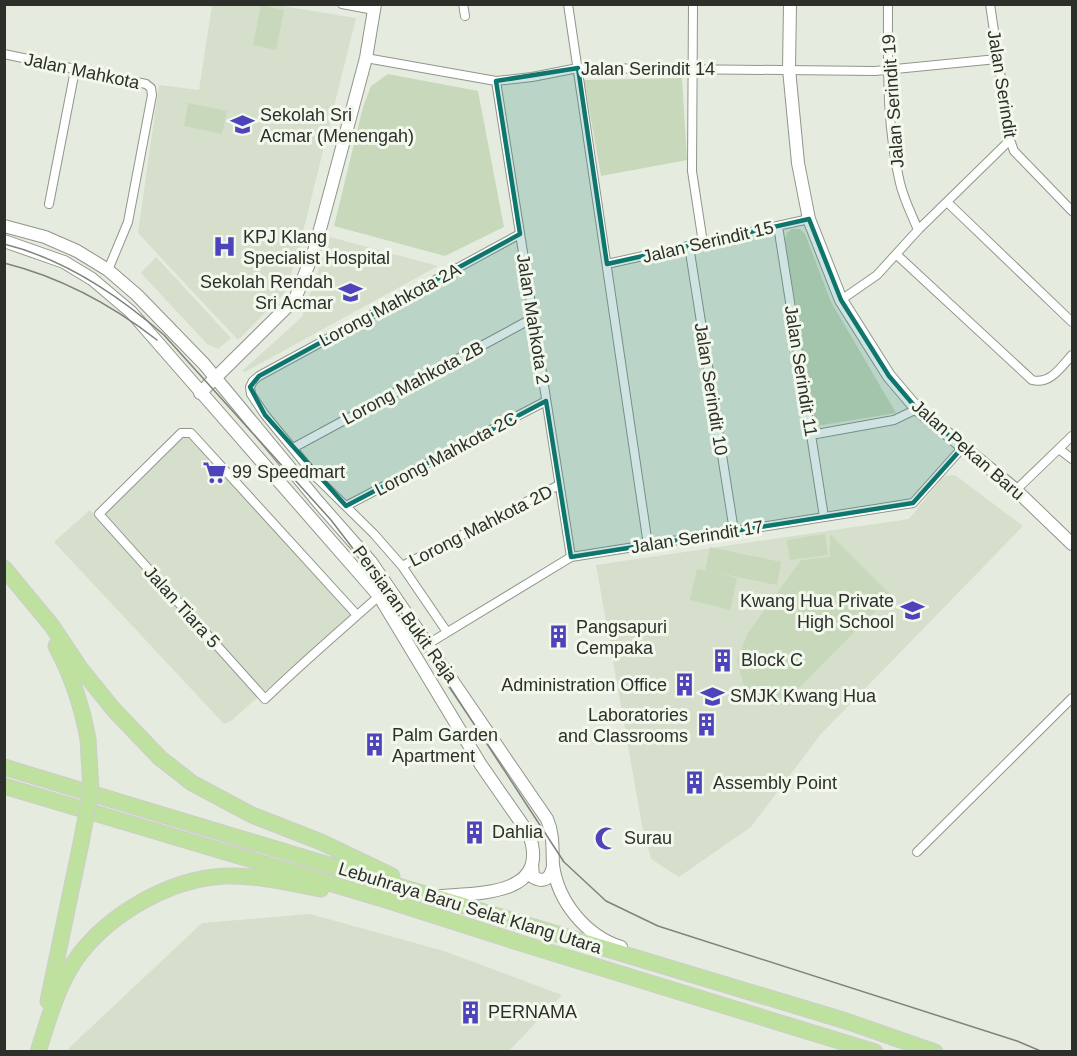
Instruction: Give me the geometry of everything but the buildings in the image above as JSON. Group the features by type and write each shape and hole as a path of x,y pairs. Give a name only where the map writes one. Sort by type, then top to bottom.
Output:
{"highway":[{"path":"4,568 32,601 114,710 160,758 192,783 252,815 321,842 435,896"},
{"path":"32,601 74,683 84,714 91,790 40,1044"},
{"name":"Lebuhraya Baru Selat Klang Utara","path":"4,767 846,1021 935,1052"},
{"name":"Lebuhraya Baru Selat Klang Utara","path":"4,786 383,899 875,1052"},
{"path":"40,1044 59,991 68,971 83,948 117,918 137,904 159,894 195,880 225,876 264,878 352,896 383,899"}],"main road":[{"name":"Jalan Pekan Baru","path":"789,4 789,69 794,132 809,219 841,300 889,376 917,410 1016,490 1072,544"},
{"path":"200,393 295,298 314,251 366,58 374,7"},
{"name":"Persiaran Bukit Raja","path":"4,226 45,237 77,251 108,270 169,327 216,378 319,503 371,561 547,819 553,838 554,866 561,892 583,925 593,934 614,944 654,957 703,979"},
{"name":"Persiaran Bukit Raja","path":"4,241 64,262 92,279 131,312 379,596 482,765 529,834 533,852 532,861"},
{"path":"532,861 531,872 538,880 547,879 554,866"},
{"path":"435,896 496,892 519,882 525,876 532,861"}],"street":[{"path":"342,4 374,7"},
{"path":"463,4 465,16"},
{"path":"568,4 648,545"},
{"path":"693,4 692,171 703,243"},
{"name":"Jalan Serindit 19","path":"888,4 891,116 900,184 918,231"},
{"name":"Jalan Serindit","path":"990,4 1010,140 1014,151 1072,212"},
{"name":"Jalan Mahkota","path":"4,54 146,84 151,88 152,95 128,222 108,270"},
{"name":"Jalan Serindit 14","path":"366,58 496,81 578,68 888,70 997,59"},
{"path":"49,204 75,70"},
{"name":"Jalan Mahkota 2","path":"496,81 571,557"},
{"path":"841,300 877,275 1010,140"},
{"path":"947,202 1072,321"},
{"name":"Jalan Serindit 15","path":"607,264 809,219"},
{"name":"Jalan Serindit 11","path":"778,226 824,517"},
{"name":"Lorong Mahkota 2A","path":"293,448 265,415 252,394 250,387 253,381 520,234"},
{"name":"Jalan Serindit 10","path":"689,246 734,531"},
{"path":"897,255 1032,380 1038,382 1050,378 1072,355"},
{"name":"Lorong Mahkota 2B","path":"293,448 533,318"},
{"name":"Lorong Mahkota 2C","path":"346,506 546,401"},
{"path":"811,435 894,420 917,410"},
{"name":"Jalan Tiara 5","path":"181,433 191,433 357,615 265,699 99,514 181,433"},
{"path":"1016,490 1072,436"},
{"name":"Jalan Serindit 17","path":"428,644 571,557 913,503 963,447"},
{"path":"293,448 317,478 402,566 447,632"},
{"path":"1059,449 1072,459"},
{"name":"Lorong Mahkota 2D","path":"402,566 560,485"},
{"path":"357,615 379,596"},
{"path":"917,852 1072,698"}],"highlighted area":[{"path":"578,68 607,264 809,219 841,300 889,376 917,409 963,447 913,503 571,557 546,401 346,506 265,415 250,387 259,376 520,234 496,81"}],"shaded area":[{"path":"212,5 276,5 356,18 296,260 284,294 238,340 138,233 159,85 199,90"},
{"path":"261,5 284,10 276,50 253,45"},
{"path":"388,74 478,91 504,227 445,256 334,226 363,107 371,86"},
{"path":"682,78 687,160 601,176 584,80"},
{"path":"188,103 227,111 222,134 184,126"},
{"path":"792,229 800,229 805,234 831,302 896,413 816,426 785,240 787,233"},
{"name":"Sekolah Rendah Sri Acmar","path":"330,237 438,266 245,372 242,371 302,317"},
{"path":"156,257 231,338 218,349 207,344 141,273"},
{"path":"182,437 190,437 351,614 231,721 224,724 54,542 90,510 98,518"},
{"name":"SMJK Kwang Hua","path":"955,475 1023,526 821,734 751,827 679,877 651,859 642,825 596,565 909,519 944,476"},
{"path":"825,534 828,555 790,560 787,540"},
{"path":"830,534 891,595 782,705 745,690 737,660 748,633 801,560 830,557"},
{"path":"710,547 781,562 777,585 713,572 737,578 730,610 690,600 697,569 705,571"},
{"path":"310,914 444,951 562,995 509,1051 68,1051 202,923"}],"tram line":[{"path":"4,244 48,259 90,280 128,306 164,335 331,520 397,606 564,862 606,901 658,926 1017,1041 1043,1052"},
{"path":"4,263 45,276 85,294 122,315 157,340"}],"place":[{"name":"Sekolah Sri Acmar (Menengah)","path":"242,125"},
{"name":"KPJ Klang Specialist Hospital","path":"225,247"},
{"name":"Sekolah Rendah Sri Acmar","path":"351,292"},
{"name":"99 Speedmart","path":"214,472"},
{"name":"Kwang Hua Private High School","path":"912,611"},
{"name":"Pangsapuri Cempaka","path":"558,637"},
{"name":"Block C","path":"723,660"},
{"name":"Administration Office","path":"685,685"},
{"name":"SMJK Kwang Hua","path":"712,696"},
{"name":"Laboratories and Classrooms","path":"706,725"},
{"name":"Palm Garden Apartment","path":"374,745"},
{"name":"Assembly Point","path":"695,783"},
{"name":"Dahlia","path":"474,832"},
{"name":"Surau","path":"606,838"},
{"name":"PERNAMA","path":"470,1012"}]}
